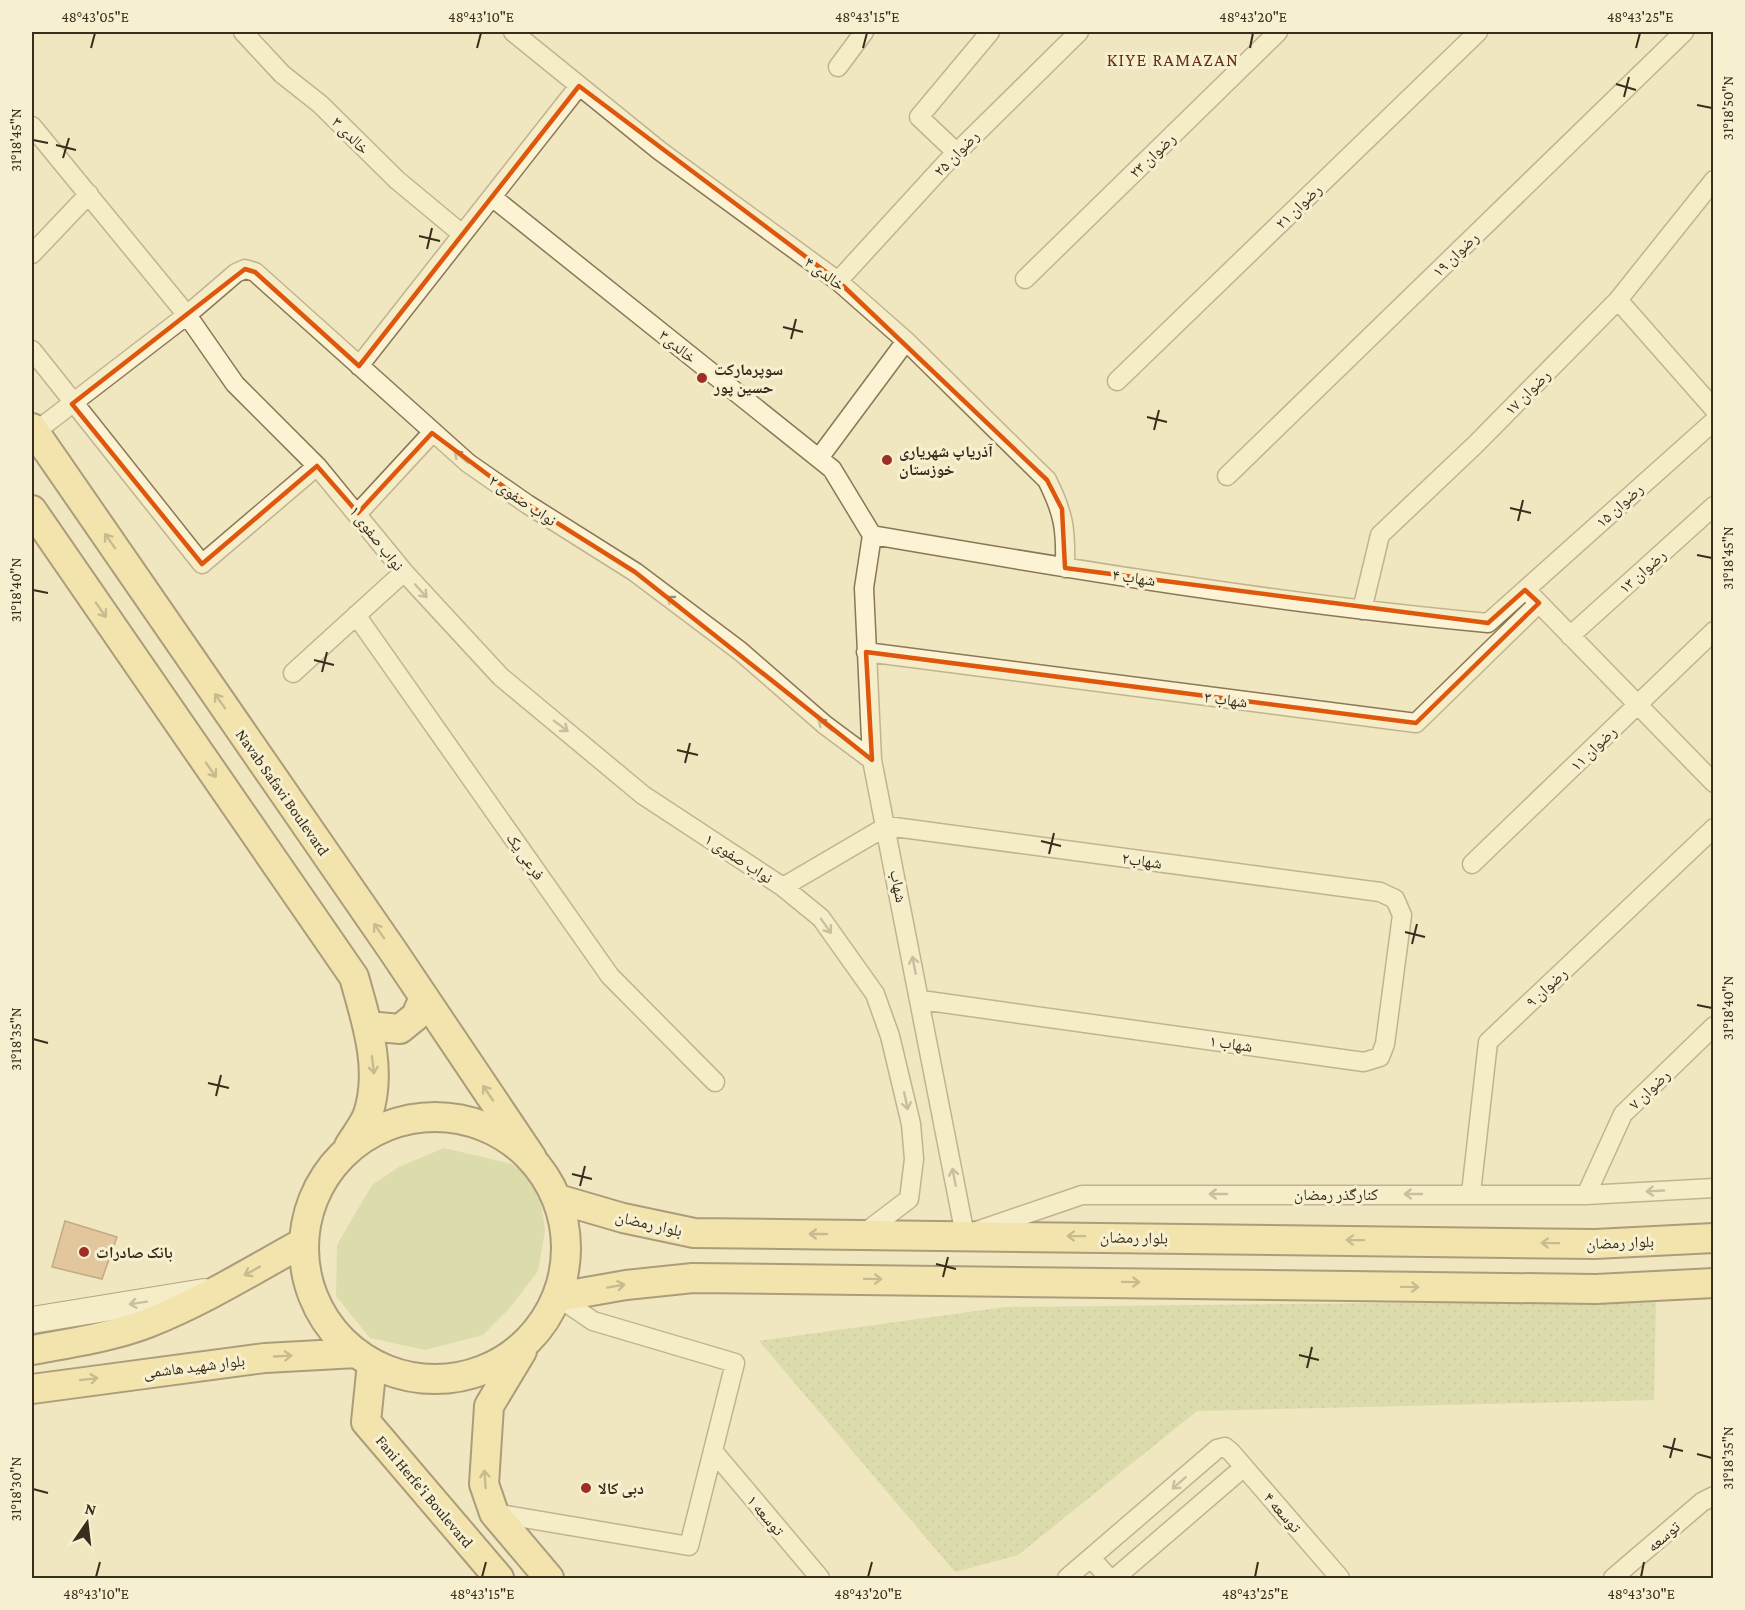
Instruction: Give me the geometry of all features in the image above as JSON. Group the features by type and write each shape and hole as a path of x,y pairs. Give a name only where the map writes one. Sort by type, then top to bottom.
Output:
{"main road":[{"name":"Navab Safavi Boulevard","path":"33,430 424,997 558,1199"},
{"path":"32,510 354,977 368,1026 374,1078 368,1115 346,1151 327,1172 310,1206 304,1242 309,1284 327,1323 364,1358 412,1377 454,1378 494,1366 528,1342"},
{"path":"368,1026 400,1029 416,1016 424,997"},
{"path":"346,1151 390,1124 441,1116 491,1128 532,1158"},
{"path":"549,1578 494,1513 484,1484 489,1406 558,1297 568,1248 558,1199"},
{"name":"بلوار رمضان","path":"558,1199 623,1218 694,1233 1223,1237 1595,1244 1713,1238"},
{"path":"1222,1282 1223,1237"},
{"path":"32,1350 147,1324 216,1290 304,1242"},
{"path":"558,1297 626,1285 693,1278 1222,1282 1585,1289 1713,1283"},
{"name":"بلوار شهید هاشمی","path":"32,1389 265,1358 364,1358"},
{"name":"Fani Herfe'i Boulevard","path":"364,1358 366,1422 499,1578"}],"street":[{"name":"خالدی ۳","path":"243,32 282,74 320,104 398,180 462,234"},
{"name":"خالدی ۴","path":"513,32 660,151 838,280 906,340 1047,480 1062,509 1066,534 1065,568"},
{"path":"838,67 864,32"},
{"path":"956,152 919,117 990,32"},
{"name":"رضوان ۲۵","path":"838,280 956,152 1078,32"},
{"name":"رضوان ۲۳","path":"1025,279 1278,32"},
{"name":"رضوان ۲۱","path":"1117,381 1478,32"},
{"name":"رضوان ۱۹","path":"1227,476 1684,32"},
{"path":"359,366 579,86"},
{"name":"نواب صفوی ۱","path":"32,126 187,315 236,384 317,466 358,513 404,572 501,677 643,795 783,887 821,918 875,994 890,1036 911,1124 914,1159 909,1199 863,1234"},
{"name":"رضوان ۱۷","path":"1362,610 1380,534 1476,444 1618,300 1713,180"},
{"path":"32,254 89,194"},
{"name":"خالدی۳","path":"492,197 832,469 872,535"},
{"name":"نواب صفوی ۲","path":"187,315 236,273 245,269 255,272 432,433 527,504 635,572 740,651 825,725 872,760"},
{"path":"1618,300 1713,409"},
{"path":"33,430 72,404 187,315"},
{"path":"819,458 906,340"},
{"path":"32,350 72,404 202,564 317,466"},
{"name":"رضوان ۱۵","path":"1397,615 1488,623 1713,421"},
{"path":"358,513 432,433"},
{"name":"رضوان ۱۳","path":"1570,636 1713,506"},
{"name":"شهاب ۴","path":"872,535 1065,568 1397,615"},
{"name":"شهاب","path":"872,535 864,588 872,760 887,826 965,1235"},
{"path":"293,673 404,572"},
{"path":"1526,590 1713,783"},
{"name":"شهاب ۳","path":"866,652 1416,723 1539,603"},
{"name":"فرعی یک","path":"357,615 610,976 715,1082"},
{"name":"رضوان ۱۱","path":"1473,864 1713,632"},
{"path":"783,887 887,826"},
{"name":"شهاب۲","path":"887,826 1380,892 1395,899"},
{"name":"رضوان ۹","path":"1472,1193 1488,1042 1713,828"},
{"name":"شهاب ۱","path":"921,1000 1364,1062 1380,1057 1385,1044 1402,915 1395,899"},
{"name":"رضوان ۷","path":"1586,1195 1623,1114 1713,1026"},
{"name":"کنارگذر رمضان","path":"965,1235 1082,1195 1472,1193 1586,1195 1713,1188"},
{"path":"32,1320 216,1290"},
{"path":"494,1513 689,1546 735,1363 592,1321 558,1297"},
{"name":"توسعه ۴","path":"1091,1558 1217,1449 1225,1447 1340,1578"},
{"name":"توسعه ۱","path":"712,1451 820,1578"},
{"path":"1115,1578 1244,1467"},
{"name":"توسعه","path":"1614,1578 1702,1502 1713,1496"},
{"path":"1067,1578 1091,1558 1109,1578"}],"highlighted area":[{"path":"579,86 838,281 1047,480 1062,509 1065,568 1488,623 1525,590 1539,603 1416,723 866,652 872,760 635,572 527,504 432,433 358,513 317,466 202,564 72,404 245,269 255,272 359,366"}],"green space":[{"path":"444,1148 512,1164 539,1186 545,1231 538,1271 509,1309 483,1335 425,1350 370,1338 336,1296 337,1245 372,1185 399,1167"},
{"path":"1656,1300 1654,1400 1197,1411 1018,1555 955,1572 759,1341 1005,1307"}],"building":[{"name":"بانک صادرات","path":"65,1221 117,1237 102,1279 52,1267"}],"place":[{"name":"سوپرمارکت حسین پور","path":"702,378"},
{"name":"آذریاپ شهریاری خوزستان","path":"887,460"},
{"name":"بانک صادرات","path":"84,1252"},
{"name":"دبی کالا","path":"586,1488"}],"district":[{"name":"KIYE RAMAZAN","path":"1173,60"}]}
